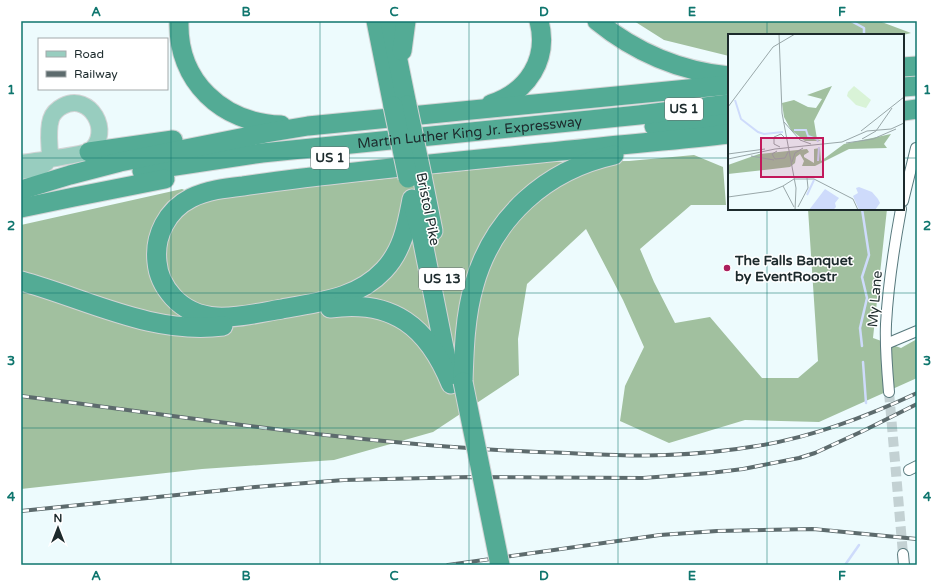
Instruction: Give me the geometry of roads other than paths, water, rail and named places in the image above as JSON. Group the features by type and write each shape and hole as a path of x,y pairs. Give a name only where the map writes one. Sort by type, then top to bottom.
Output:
{"highway":[{"path":"179,21 179,38 185,60 194,80 210,98 228,111 251,120 272,125 308,126"},
{"name":"US 13","path":"376,21 400,105"},
{"path":"390,21 403,84"},
{"path":"403,84 403,40 406,21"},
{"path":"472,110 506,98 526,82 535,68 540,52 542,34 539,21"},
{"path":"597,21 630,45 657,58 696,71 728,76"},
{"path":"904,67 917,66"},
{"path":"904,79 917,78"},
{"name":"Bristol Pike","path":"403,84 400,105 457,383"},
{"path":"21,190 76,173 120,162 308,126 728,85"},
{"path":"904,86 917,86"},
{"path":"904,101 917,100"},
{"name":"Martin Luther King Jr. Expressway","path":"21,196 119,175 304,148 639,115 728,104"},
{"path":"904,111 917,109"},
{"name":"Martin Luther King Jr. Expressway","path":"21,208 137,184 256,166 728,118"},
{"path":"89,152 237,132 266,133"},
{"path":"412,199 402,240 392,261 381,273 367,284 338,298 233,317 212,317 191,311 179,303 164,284 158,269 158,244 166,220 176,207 183,202 206,192 352,172 722,135"},
{"path":"457,383 474,286 478,272 490,245 516,209 539,188 576,166 616,154 722,135"},
{"name":"US 13","path":"415,177 412,199 500,565"},
{"path":"21,281 135,318 179,327 220,327 340,306 359,306 378,309 388,312 406,322 423,336 457,383"},
{"name":"US 13","path":"457,383 488,565"}],"main road":[{"path":"21,163 50,158 89,152 98,140 99,134 98,121 92,111 88,107 76,103 71,103 60,107 52,117 49,131 50,158 42,167 21,171"}],"street":[{"path":"904,197 916,148"},
{"name":"My Lane","path":"889,392 886,323 893,256 901,210"},
{"path":"886,344 917,331"},
{"path":"903,554 904,565"}],"waterway":[{"path":"851,21 864,28 864,34"},
{"path":"862,210 869,255 862,277 867,298 860,328 862,346"},
{"path":"863,362 866,403"},
{"path":"845,565 859,545"}],"tunnel":[{"path":"889,392 903,554"}],"railway":[{"path":"21,396 279,430 408,443 538,452 618,455 678,455 746,448 819,432 859,418 917,393"},
{"path":"21,511 255,487 344,480 471,477 643,478 710,473 743,469 799,458 815,453 917,404"},
{"path":"448,565 660,535 717,531 813,529 917,539"}],"place":[{"name":"The Falls Banquet by EventRoostr","path":"727,268"}]}
